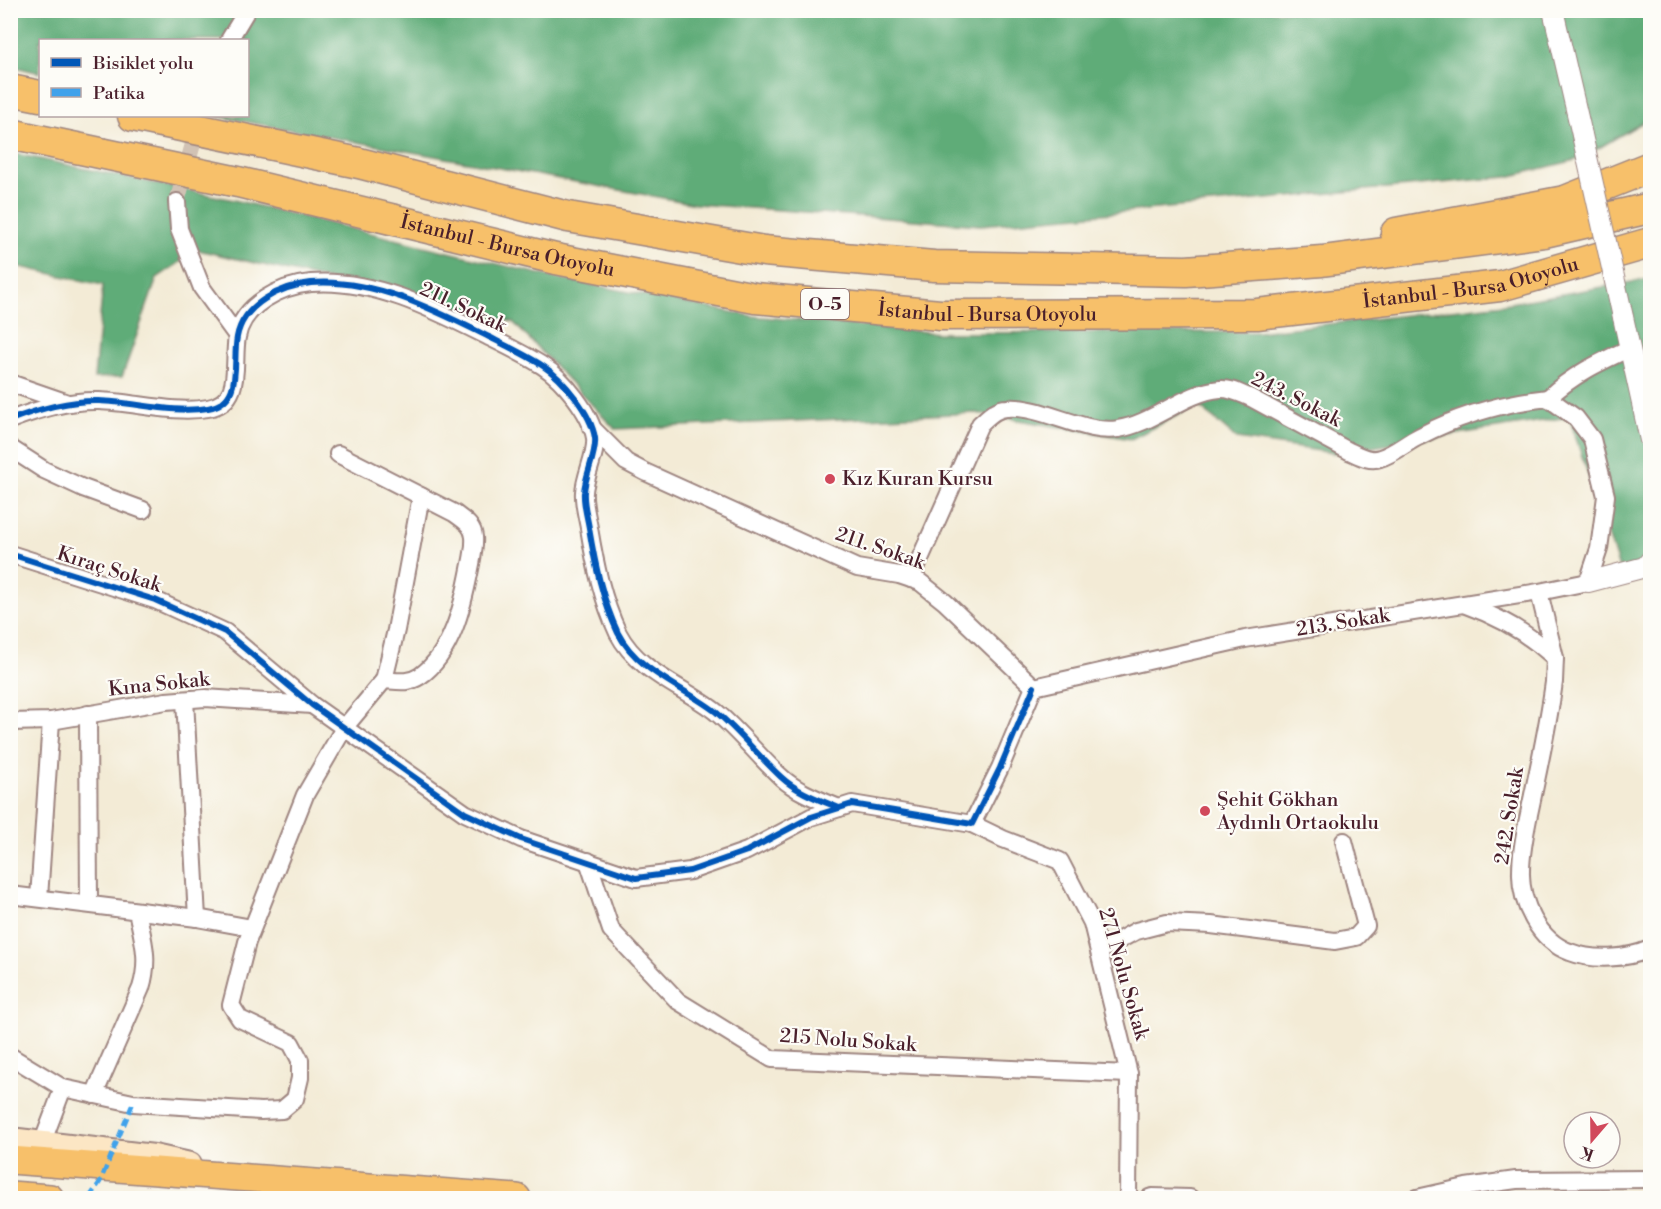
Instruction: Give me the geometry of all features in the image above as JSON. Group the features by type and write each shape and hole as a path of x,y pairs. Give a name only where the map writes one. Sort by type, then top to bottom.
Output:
{"highway":[{"path":"10,90 39,96"},
{"name":"İstanbul - Bursa Otoyolu","path":"138,117 359,162 568,217 764,251 934,266 1186,271 1322,261 1545,232 1650,208"},
{"name":"İstanbul - Bursa Otoyolu","path":"10,134 238,182 556,259 755,298 940,315 1257,314 1500,286 1650,243"},
{"path":"934,266 1149,258 1346,243 1565,201 1650,167"},
{"path":"1500,286 1650,257"},
{"path":"10,1160 517,1198"},
{"path":"10,1195 50,1198"}],"main road":[{"path":"10,1139 154,1156 256,1178"}],"street":[{"path":"230,39 247,10"},
{"path":"1553,10 1650,440"},
{"path":"177,202 179,229 202,288 237,336"},
{"name":"211. Sokak","path":"10,420 68,403 98,400 183,409 209,408 223,403 233,390 237,336 244,319 259,302 280,291 309,283 340,284 401,297 432,309 545,367 573,395 590,420 591,427 626,462 857,567 899,575 920,582 945,602 1034,687"},
{"path":"1588,582 1599,549 1606,496 1592,439 1576,418 1548,398 1566,381 1630,348"},
{"path":"10,383 68,403"},
{"name":"243. Sokak","path":"911,579 980,424 992,413 1005,408 1027,410 1101,429 1118,429 1146,420 1207,392 1222,389 1251,398 1366,458 1378,459 1458,418 1515,401 1548,398"},
{"path":"591,427 596,440 584,494 597,572 620,637 641,661 714,711 737,730 782,779 809,795 839,808"},
{"path":"10,448 44,470 143,510"},
{"path":"338,454 454,513 470,525 474,536 473,554 456,626 436,660 420,676 407,682 384,680"},
{"path":"10,1056 63,1088 133,1103 261,1111 282,1110 295,1099 300,1078 300,1060 291,1043 240,1019 231,1005 252,928 305,795 344,728 384,680 396,630 421,496"},
{"name":"Kıraç Sokak","path":"10,554 155,600 225,632 312,705 465,813 521,839 636,878 690,871 747,851 812,817 839,808"},
{"name":"213. Sokak","path":"1034,687 1245,639 1539,592 1588,582 1645,567 1650,561"},
{"name":"242. Sokak","path":"1539,592 1555,658 1550,713 1525,836 1521,873 1526,907 1539,928 1557,948 1582,957 1612,957 1650,949"},
{"path":"1462,604 1488,613 1514,626 1535,640 1555,658"},
{"path":"972,824 1000,768 1034,687"},
{"name":"Kına Sokak","path":"10,722 51,721 205,698 312,705"},
{"path":"185,700 197,918"},
{"path":"88,714 89,904"},
{"path":"39,898 51,721"},
{"name":"271 Nolu Sokak","path":"839,808 852,804 972,824 1003,839 1060,861 1092,923 1129,1074 1128,1198"},
{"path":"1099,951 1136,931 1167,923 1211,925 1335,941 1356,938 1365,926 1344,841"},
{"name":"215 Nolu Sokak","path":"588,861 611,930 678,1000 772,1059 1129,1074"},
{"path":"10,895 197,918 252,928"},
{"path":"94,1095 145,977 147,962 137,911"},
{"path":"43,1142 63,1088"},
{"path":"1417,1198 1467,1187 1516,1180 1650,1179"},
{"path":"1149,1198 1190,1198"}],"green space":[{"path":"11,10 1650,11 1650,118 1580,159 1507,177 981,225 696,204 220,117 249,117 249,39 39,39 39,73 11,66"},
{"path":"11,153 234,200 552,277 752,316 939,333 1258,332 1504,304 1650,279 1650,576 1622,577 1569,417 1334,453 1237,439 1198,405 1131,439 976,413 615,429 513,322 198,250 157,278 122,377 94,378 103,285 11,265"}],"tunnel":[{"path":"177,202 199,122"}],"marked path":[{"path":"89,1198 100,1182 133,1103"}],"cycle path":[{"path":"10,420 54,406 88,401 182,410 208,408 219,404 227,398 232,389 237,337 247,315 265,299 299,285 334,283 357,286 403,298 447,316 543,366 567,388 588,418 595,444 585,485 585,510 603,594 612,620 627,647 649,669 716,712 787,782 839,808"},
{"path":"10,554 155,600 225,632 312,705 465,813 521,839 636,878 690,871 747,851 811,817 852,804 972,824 1000,768 1034,687"}],"place":[{"name":"Kız Kuran Kursu","path":"830,479"},
{"name":"Şehit Gökhan Aydınlı Ortaokulu","path":"1205,811"}]}
